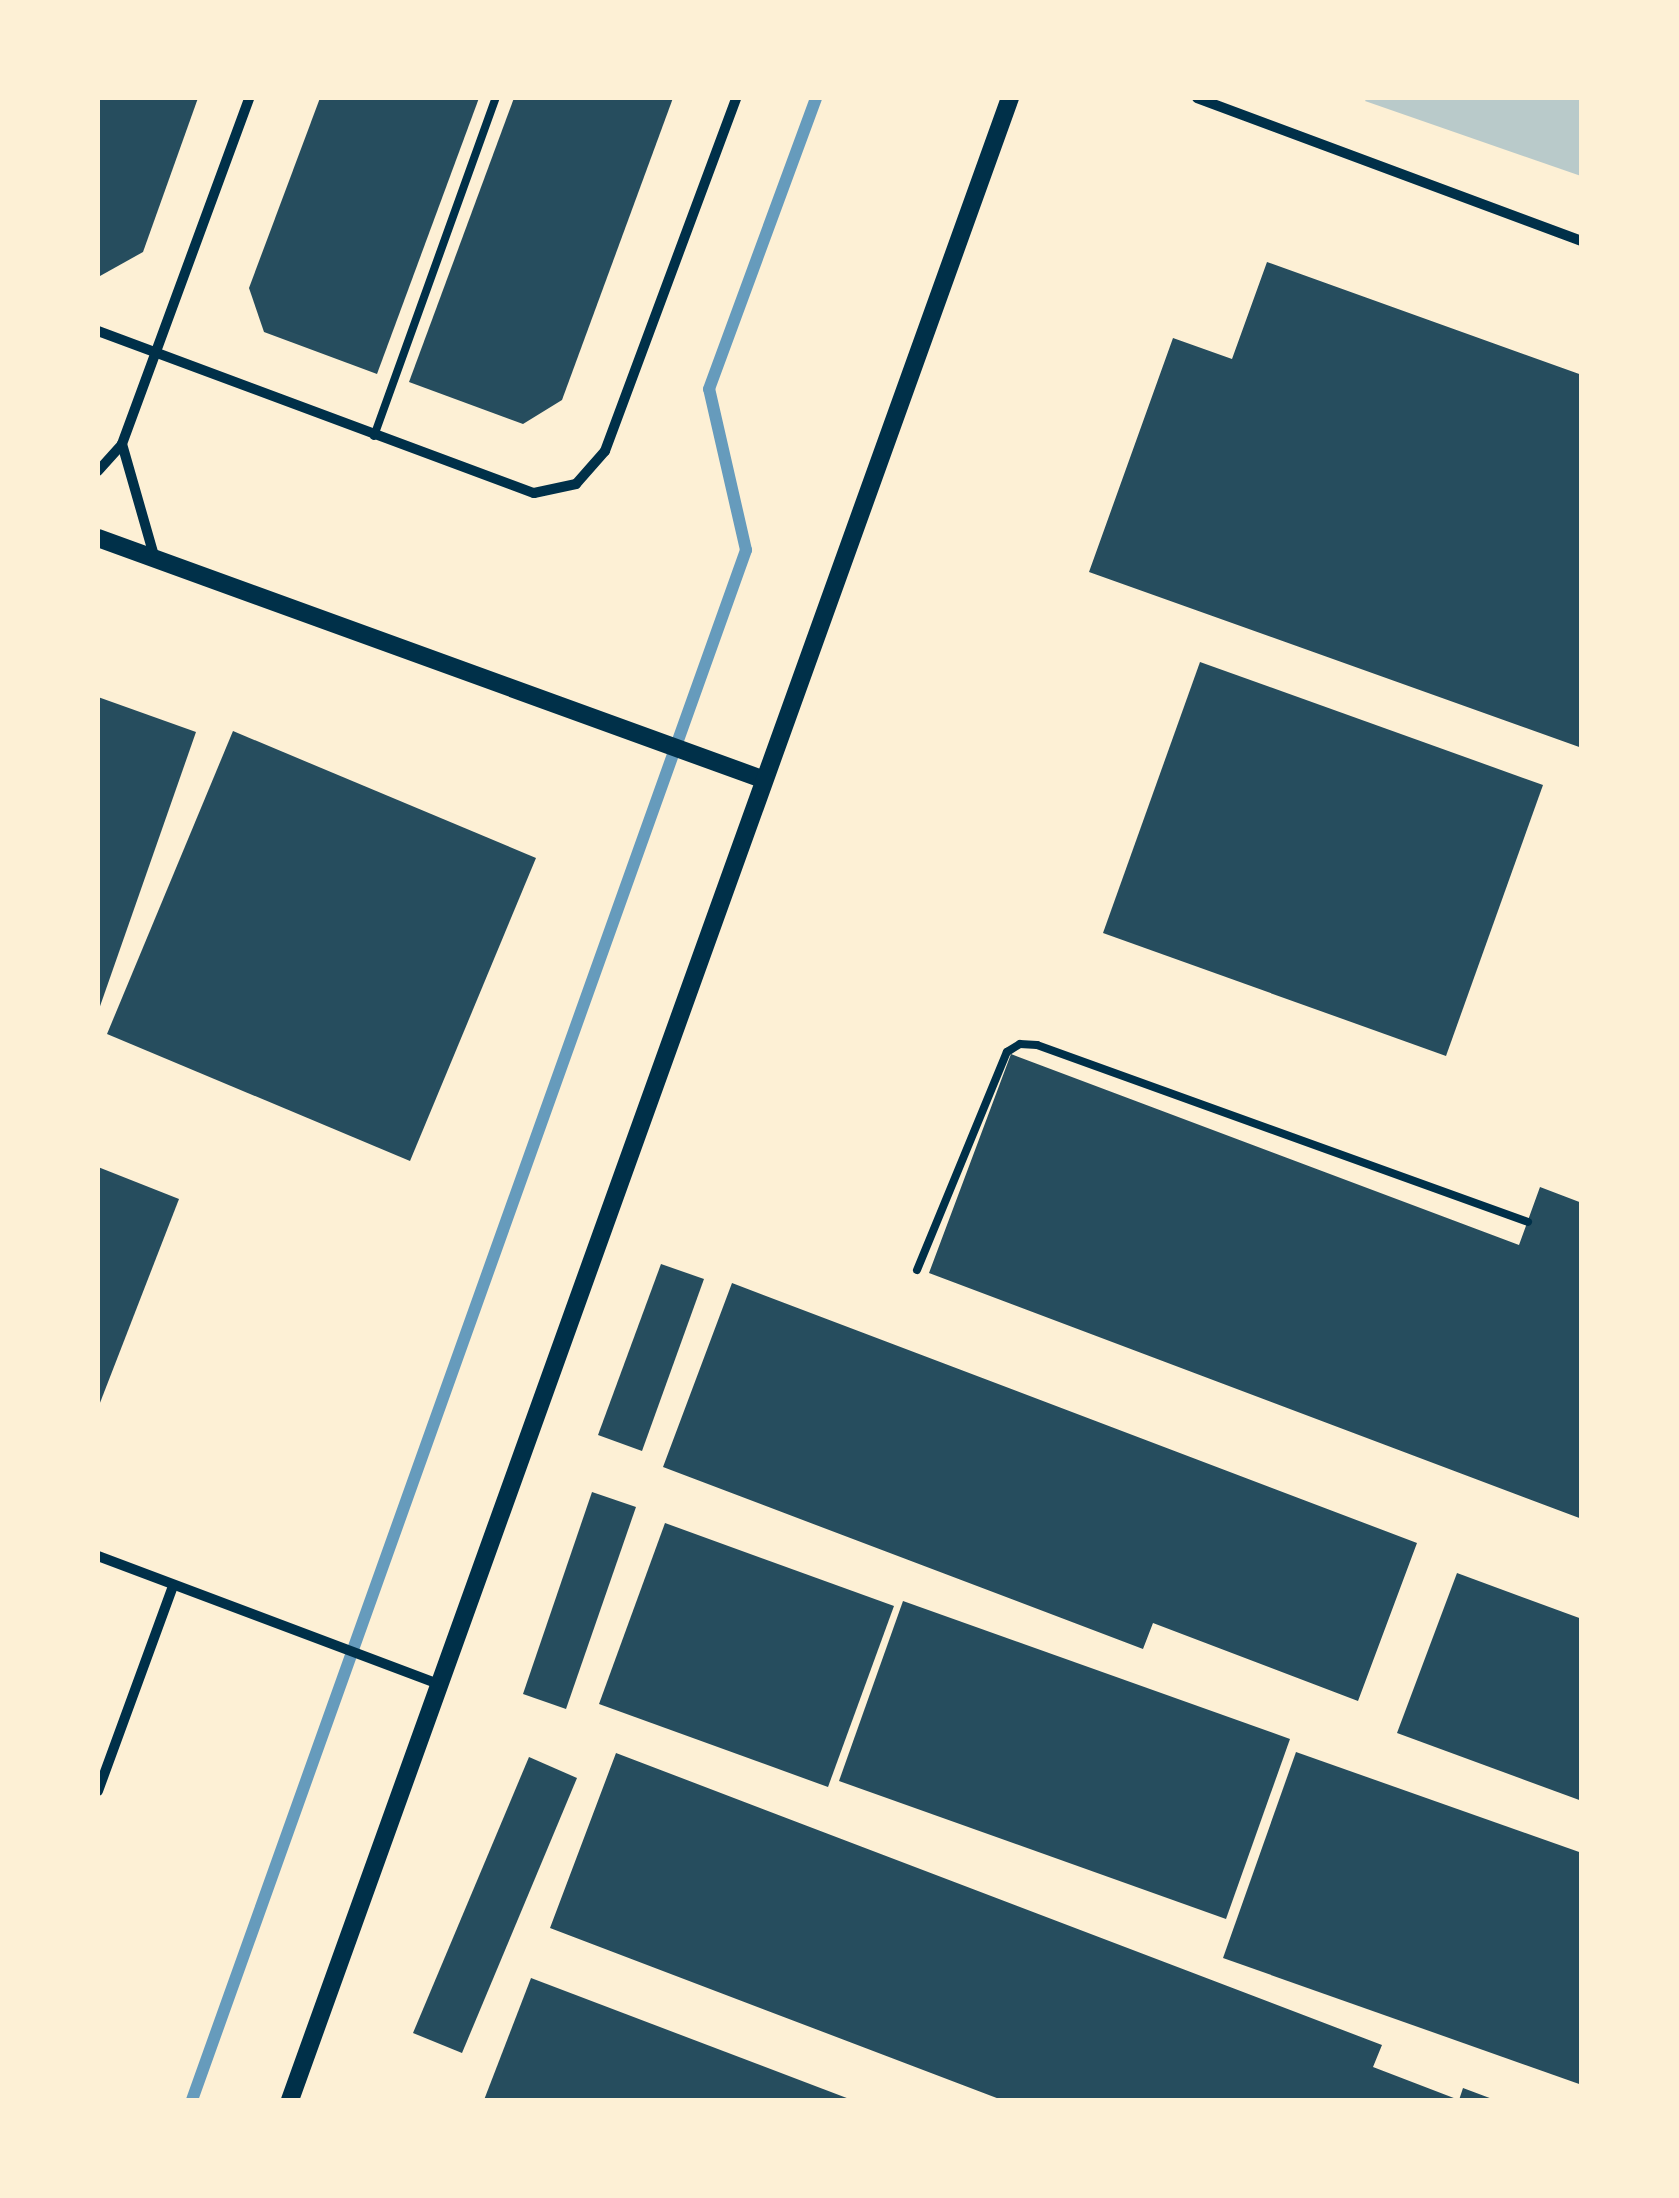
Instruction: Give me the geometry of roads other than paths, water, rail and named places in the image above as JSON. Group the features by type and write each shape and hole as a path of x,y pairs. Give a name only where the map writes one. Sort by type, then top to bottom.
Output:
{"street":[{"path":"98,471 122,444 249,98"},
{"path":"98,330 534,493 576,484 606,451 736,98"},
{"path":"290,2100 1010,98"},
{"path":"1197,98 1582,241"},
{"path":"122,444 155,560"},
{"path":"98,538 640,738 762,779"},
{"path":"98,1556 438,1684"},
{"path":"98,1791 173,1586"}],"lane":[{"path":"374,436 496,98"},
{"path":"917,1270 1006,1052 1020,1044 1038,1045 1528,1222"}],"waterway":[{"path":"192,2100 746,550 709,389 816,98"}]}
